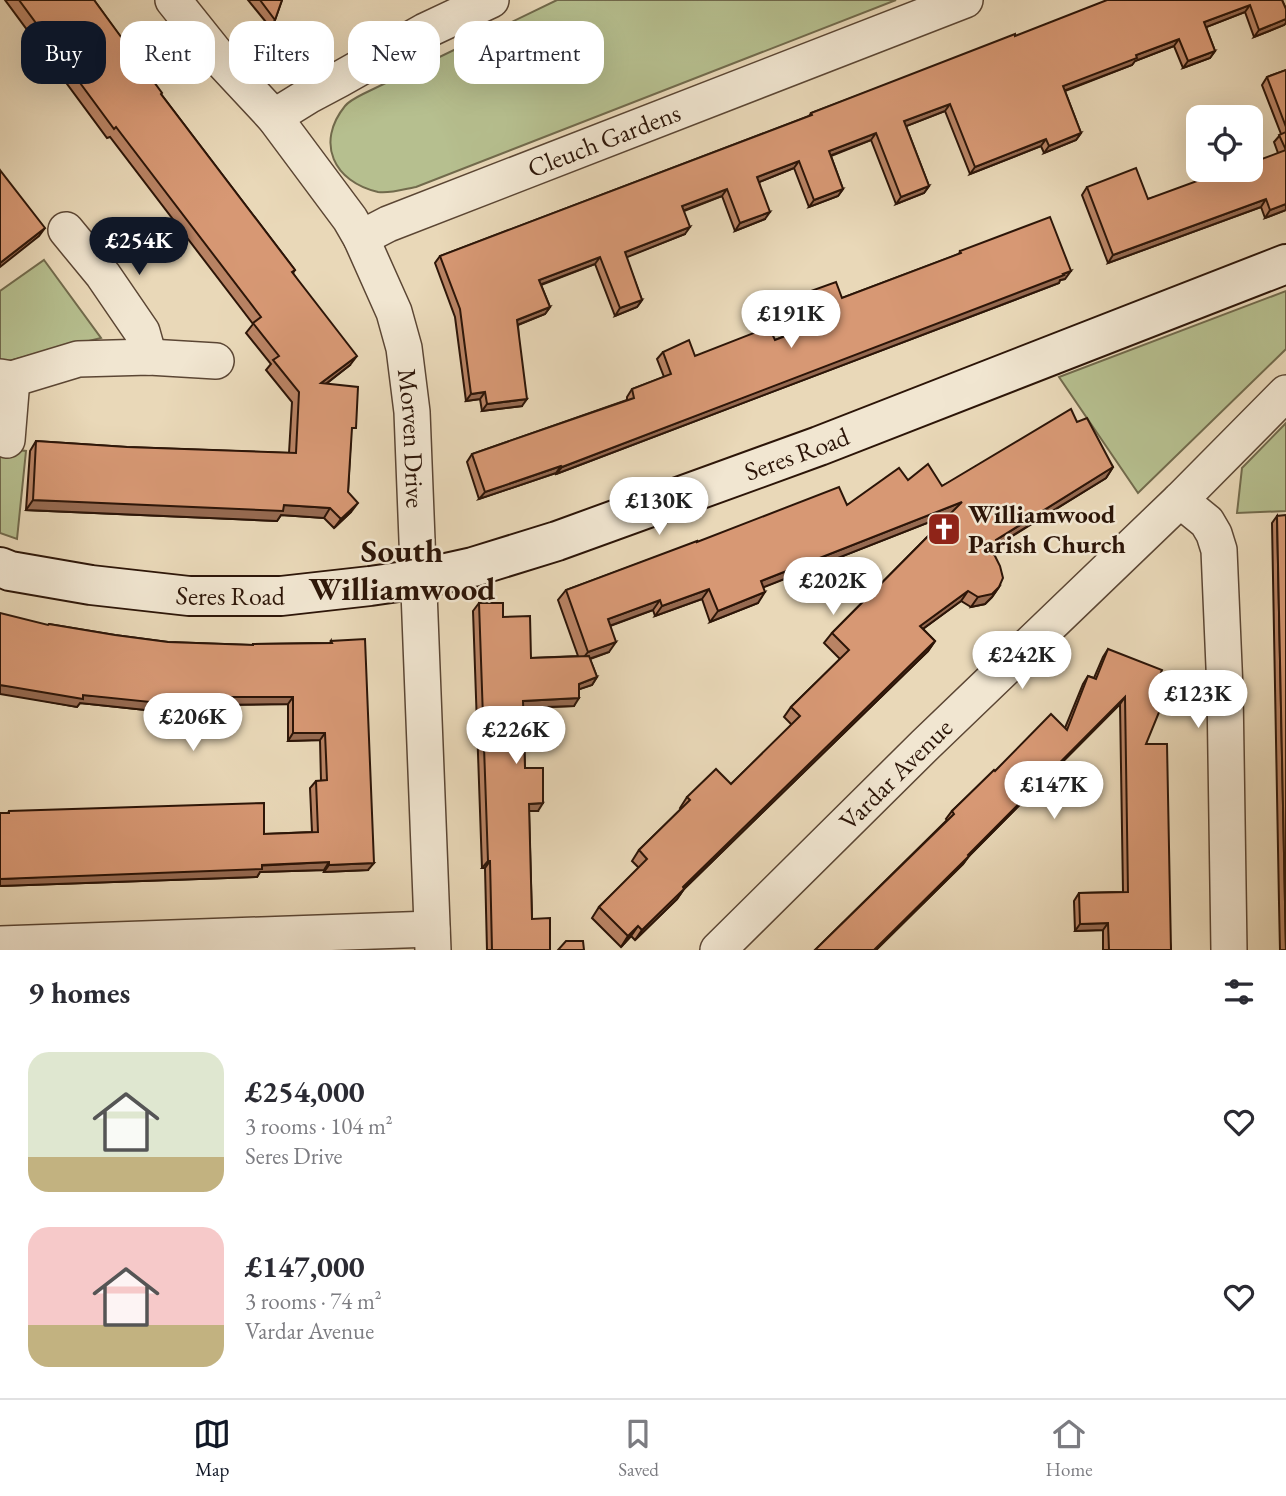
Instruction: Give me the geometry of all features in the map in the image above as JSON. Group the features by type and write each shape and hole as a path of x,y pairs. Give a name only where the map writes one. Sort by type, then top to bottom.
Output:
{"street":[{"name":"Morven Drive","path":"173,0 221,60 274,117 350,219 394,312 404,348 412,412 432,940"},
{"path":"274,117 425,31 491,0"},
{"name":"Cleuch Gardens","path":"361,238 388,224 965,0"},
{"path":"66,230 103,275 142,332 149,357"},
{"name":"Seres Road","path":"0,567 91,585 189,596 281,596 419,579 557,541 669,502 844,437 1286,264"},
{"path":"7,440 6,378 78,359 149,357 216,361"},
{"name":"Vardar Avenue","path":"718,950 925,745 1180,500 1286,393"},
{"path":"1180,500 1208,522 1219,551 1225,690 1229,950"},
{"path":"0,944 432,940"}],"green space":[{"path":"557,0 896,0 416,187 378,192 350,180 340,170 331,147 331,134 345,106 384,84 440,84 440,57 454,50 454,84 604,84 604,21 514,21"},
{"path":"44,260 101,338 0,363 0,291"},
{"path":"1286,291 1286,349 1138,493 1059,377"},
{"path":"1286,423 1286,511 1237,513 1242,468"},
{"path":"0,448 26,451 17,539 0,533"}],"building":[{"path":"19,0 94,0 120,36 120,84 155,84 295,270 292,272 357,356 321,383 358,387 348,492 358,503 341,519 330,508 284,505 283,511 33,500 36,441 296,453 299,392 273,360 279,356 253,323 261,317 81,84 106,84 106,21 34,21"},
{"path":"260,0 282,0 275,20"},
{"path":"1107,0 1282,0 1286,19 1259,30 1250,5 1204,22 1215,51 1188,61 1179,39 1063,86 1081,133 1049,146 1046,139 975,167 950,104 904,121 929,186 901,197 876,133 829,151 843,189 814,200 799,161 757,177 770,212 740,223 727,189 682,206 690,227 625,252 642,300 620,308 600,257 539,280 550,307 517,320 527,399 487,404 485,392 471,394 460,309 440,256"},
{"path":"1286,70 1286,127 1267,77"},
{"path":"1286,132 1286,150 1279,135"},
{"path":"1286,150 1286,204 1270,210 1266,199 1113,255 1087,187 1136,168 1148,199 1194,182 1263,182 1263,159"},
{"path":"0,170 45,228 0,263"},
{"path":"1050,217 1071,271 1064,275 562,467 485,492 472,454 634,398 632,389 671,374 663,352 689,340 695,356 769,327 775,340 820,323 808,292 836,282 842,298"},
{"path":"1071,409 1077,422 1087,418 1113,467 996,540 999,547 994,554 1003,578 999,587 992,594 978,597 968,591 920,626 935,641 642,930 638,926 628,936 599,907 647,859 639,850 690,800 687,797 716,769 731,784 800,716 791,707 849,650 832,633 962,502 761,581 765,592 718,611 709,589 662,606 660,600 608,619 616,642 588,652 566,590 839,487 847,505 899,468 908,480 928,464 942,486"},
{"path":"1286,515 1286,950 1277,516"},
{"path":"479,603 503,603 503,617 530,616 531,658 589,656 597,677 579,684 579,698 523,701 525,768 543,768 543,803 529,804 532,919 550,918 550,950 492,950"},
{"path":"0,613 48,625 168,642 253,645 332,643 331,641 365,639 374,863 329,865 329,862 262,865 262,869 0,879 0,813 264,803 264,834 318,832 316,781 327,780 325,733 293,733 293,697 209,697 209,704 193,703 189,706 83,695 83,699 0,685"},
{"path":"1108,649 1162,670 1152,695 1164,700 1146,744 1167,744 1171,950 1109,950 1108,923 1080,924 1079,893 1128,892 1125,697 874,950 815,950 954,814 952,811 1051,714 1067,730 1088,676 1096,679"},
{"path":"566,941 583,941 584,950 558,950"}],"place":[{"name":"Williamwood Parish Church","path":"944,529"}],"district":[{"name":"South Williamwood","path":"402,569"}]}
